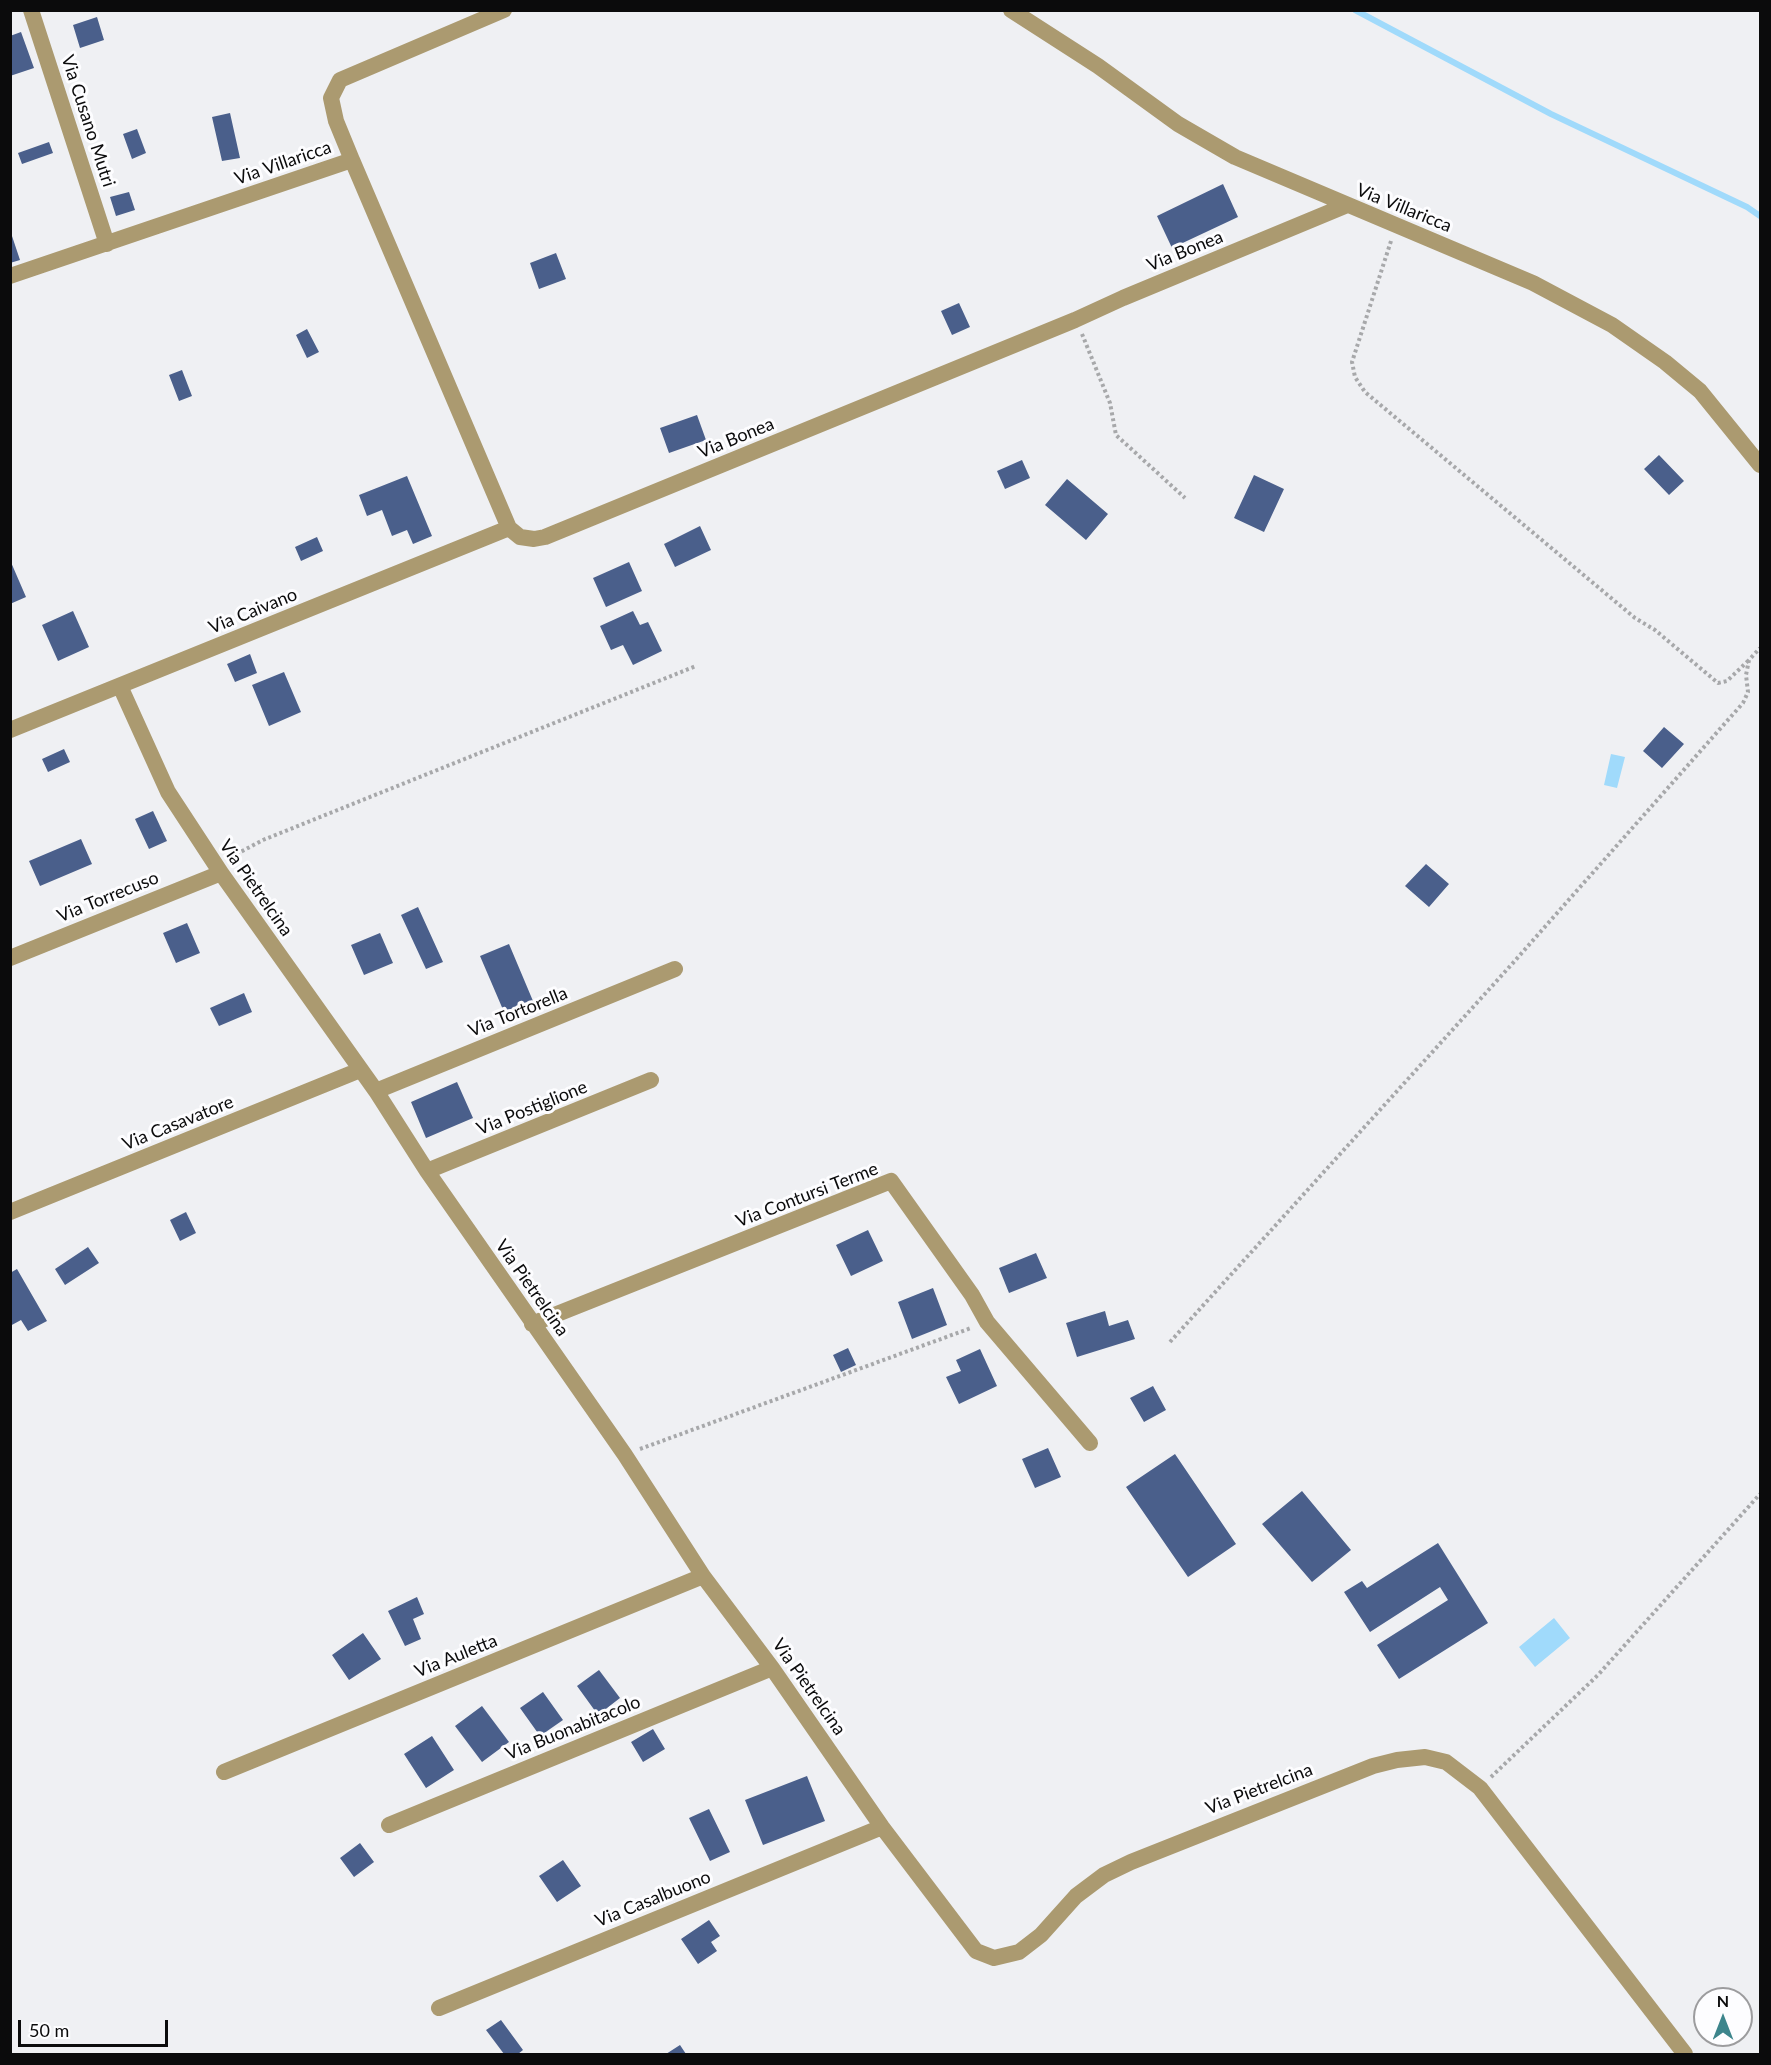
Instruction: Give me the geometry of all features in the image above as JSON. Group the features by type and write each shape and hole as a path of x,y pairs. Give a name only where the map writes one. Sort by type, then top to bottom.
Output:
{"street":[{"name":"Via Cusano Mutri","path":"32,10 107,244"},
{"name":"Via Villaricca","path":"10,276 352,160 336,121 331,98 340,80 504,10"},
{"name":"Via Villaricca","path":"1011,10 1098,66 1205,141 1258,168 1533,283 1612,324 1665,362 1700,391 1761,465"},
{"path":"352,160 510,528"},
{"name":"Via Bonea","path":"510,528 525,538 545,537 1075,320 1347,205"},
{"name":"Via Caivano","path":"10,730 510,528"},
{"name":"Via Pietrelcina","path":"120,686 168,792 218,869 376,1091 427,1171 625,1455 703,1576 772,1668 882,1827 968,1942 987,1957 1001,1958 1029,1946 1076,1896 1116,1868 1373,1766 1414,1757 1436,1759 1459,1770 1480,1788 1685,2055"},
{"name":"Via Torrecuso","path":"10,958 218,869"},
{"name":"Via Tortorella","path":"376,1091 675,969"},
{"name":"Via Casavatore","path":"10,1212 360,1070"},
{"name":"Via Postiglione","path":"427,1171 651,1080"},
{"name":"Via Contursi Terme","path":"532,1324 891,1182 972,1295 987,1322 1090,1443"},
{"name":"Via Auletta","path":"224,1772 703,1576"},
{"name":"Via Buonabitacolo","path":"389,1825 772,1668"},
{"name":"Via Casalbuono","path":"439,2007 882,1827"}],"path":[{"path":"1396,226 1352,362 1355,377 1365,392 1635,618 1655,630 1718,684 1727,681 1761,648"},
{"path":"1075,320 1110,403 1116,435 1185,498"},
{"path":"1170,1342 1512,964 1743,704 1748,692 1746,675 1749,660"},
{"path":"218,869 263,840 696,666"},
{"path":"625,1455 987,1322"},
{"path":"1480,1788 1598,1674 1761,1494"}],"water":[{"path":"1611,754 1625,757 1617,788 1604,785"},
{"path":"1554,1618 1570,1638 1535,1667 1519,1647"}],"building":[{"path":"97,17 104,40 80,48 73,25"},
{"path":"21,32 34,68 10,76 10,36"},
{"path":"230,113 240,158 222,161 212,117"},
{"path":"137,129 146,153 132,159 123,134"},
{"path":"49,142 53,153 22,164 18,153"},
{"path":"1223,184 1238,217 1172,248 1157,216"},
{"path":"129,192 135,210 116,216 110,197"},
{"path":"10,234 20,260 10,263"},
{"path":"556,253 566,279 539,289 530,263"},
{"path":"959,303 970,327 952,335 941,311"},
{"path":"307,329 319,352 307,358 296,335"},
{"path":"182,370 192,396 179,401 169,375"},
{"path":"697,415 706,440 669,453 660,428"},
{"path":"1659,455 1684,481 1669,495 1644,469"},
{"path":"1022,460 1030,478 1005,489 997,471"},
{"path":"1254,475 1284,489 1264,532 1234,518"},
{"path":"407,476 432,536 413,544 407,530 392,536 382,510 367,516 359,495"},
{"path":"1067,479 1108,514 1086,540 1045,505"},
{"path":"700,526 711,550 675,567 664,544"},
{"path":"317,537 323,551 301,561 295,547"},
{"path":"10,560 26,597 10,604"},
{"path":"629,562 642,591 606,607 593,578"},
{"path":"73,611 89,647 58,661 42,625"},
{"path":"633,611 640,625 648,622 662,651 633,665 623,645 611,650 600,626"},
{"path":"250,654 257,673 235,682 227,664"},
{"path":"284,672 301,712 269,726 252,685"},
{"path":"1664,727 1684,744 1662,768 1643,751"},
{"path":"64,749 70,762 48,772 42,759"},
{"path":"153,811 167,841 149,849 135,819"},
{"path":"81,839 92,864 40,886 29,861"},
{"path":"1426,864 1449,884 1429,907 1405,886"},
{"path":"418,907 443,962 426,969 401,915"},
{"path":"187,923 200,953 176,963 163,933"},
{"path":"380,933 393,963 364,975 351,945"},
{"path":"509,944 533,1001 504,1012 480,956"},
{"path":"244,993 252,1012 219,1026 210,1008"},
{"path":"457,1082 473,1118 426,1138 411,1102"},
{"path":"186,1212 196,1233 180,1241 170,1220"},
{"path":"868,1230 883,1261 851,1276 836,1245"},
{"path":"88,1247 99,1263 65,1285 55,1269"},
{"path":"1036,1253 1047,1278 1009,1293 999,1268"},
{"path":"17,1269 47,1321 28,1331 21,1320 10,1326 10,1273"},
{"path":"933,1288 947,1325 912,1339 898,1302"},
{"path":"1105,1311 1109,1326 1128,1320 1135,1339 1077,1357 1066,1323"},
{"path":"848,1348 856,1365 841,1372 833,1355"},
{"path":"980,1349 997,1386 959,1404 946,1377 961,1371 956,1360"},
{"path":"1153,1386 1166,1410 1144,1422 1130,1398"},
{"path":"1048,1448 1061,1477 1035,1488 1022,1459"},
{"path":"1175,1454 1236,1544 1188,1577 1126,1487"},
{"path":"1302,1491 1351,1550 1312,1582 1262,1524"},
{"path":"1438,1543 1488,1623 1399,1679 1377,1645 1448,1600 1440,1587 1370,1632 1344,1592 1362,1581 1367,1588"},
{"path":"417,1597 424,1614 413,1619 421,1639 405,1646 388,1611"},
{"path":"363,1633 381,1659 349,1680 332,1655"},
{"path":"599,1670 620,1698 598,1715 577,1686"},
{"path":"543,1692 563,1720 540,1736 520,1708"},
{"path":"482,1706 509,1742 482,1762 455,1726"},
{"path":"653,1729 665,1749 643,1762 631,1742"},
{"path":"432,1736 454,1770 426,1788 404,1754"},
{"path":"807,1776 825,1821 763,1845 745,1800"},
{"path":"709,1809 730,1852 710,1861 689,1818"},
{"path":"360,1843 374,1862 354,1877 340,1858"},
{"path":"563,1860 581,1886 557,1902 539,1876"},
{"path":"709,1920 720,1936 711,1942 717,1951 698,1964 681,1939"},
{"path":"501,2020 523,2050 518,2054 504,2054 486,2030"},
{"path":"680,2045 686,2054 666,2054"}],"waterway":[{"path":"1355,10 1551,114 1747,207 1760,216"}]}
